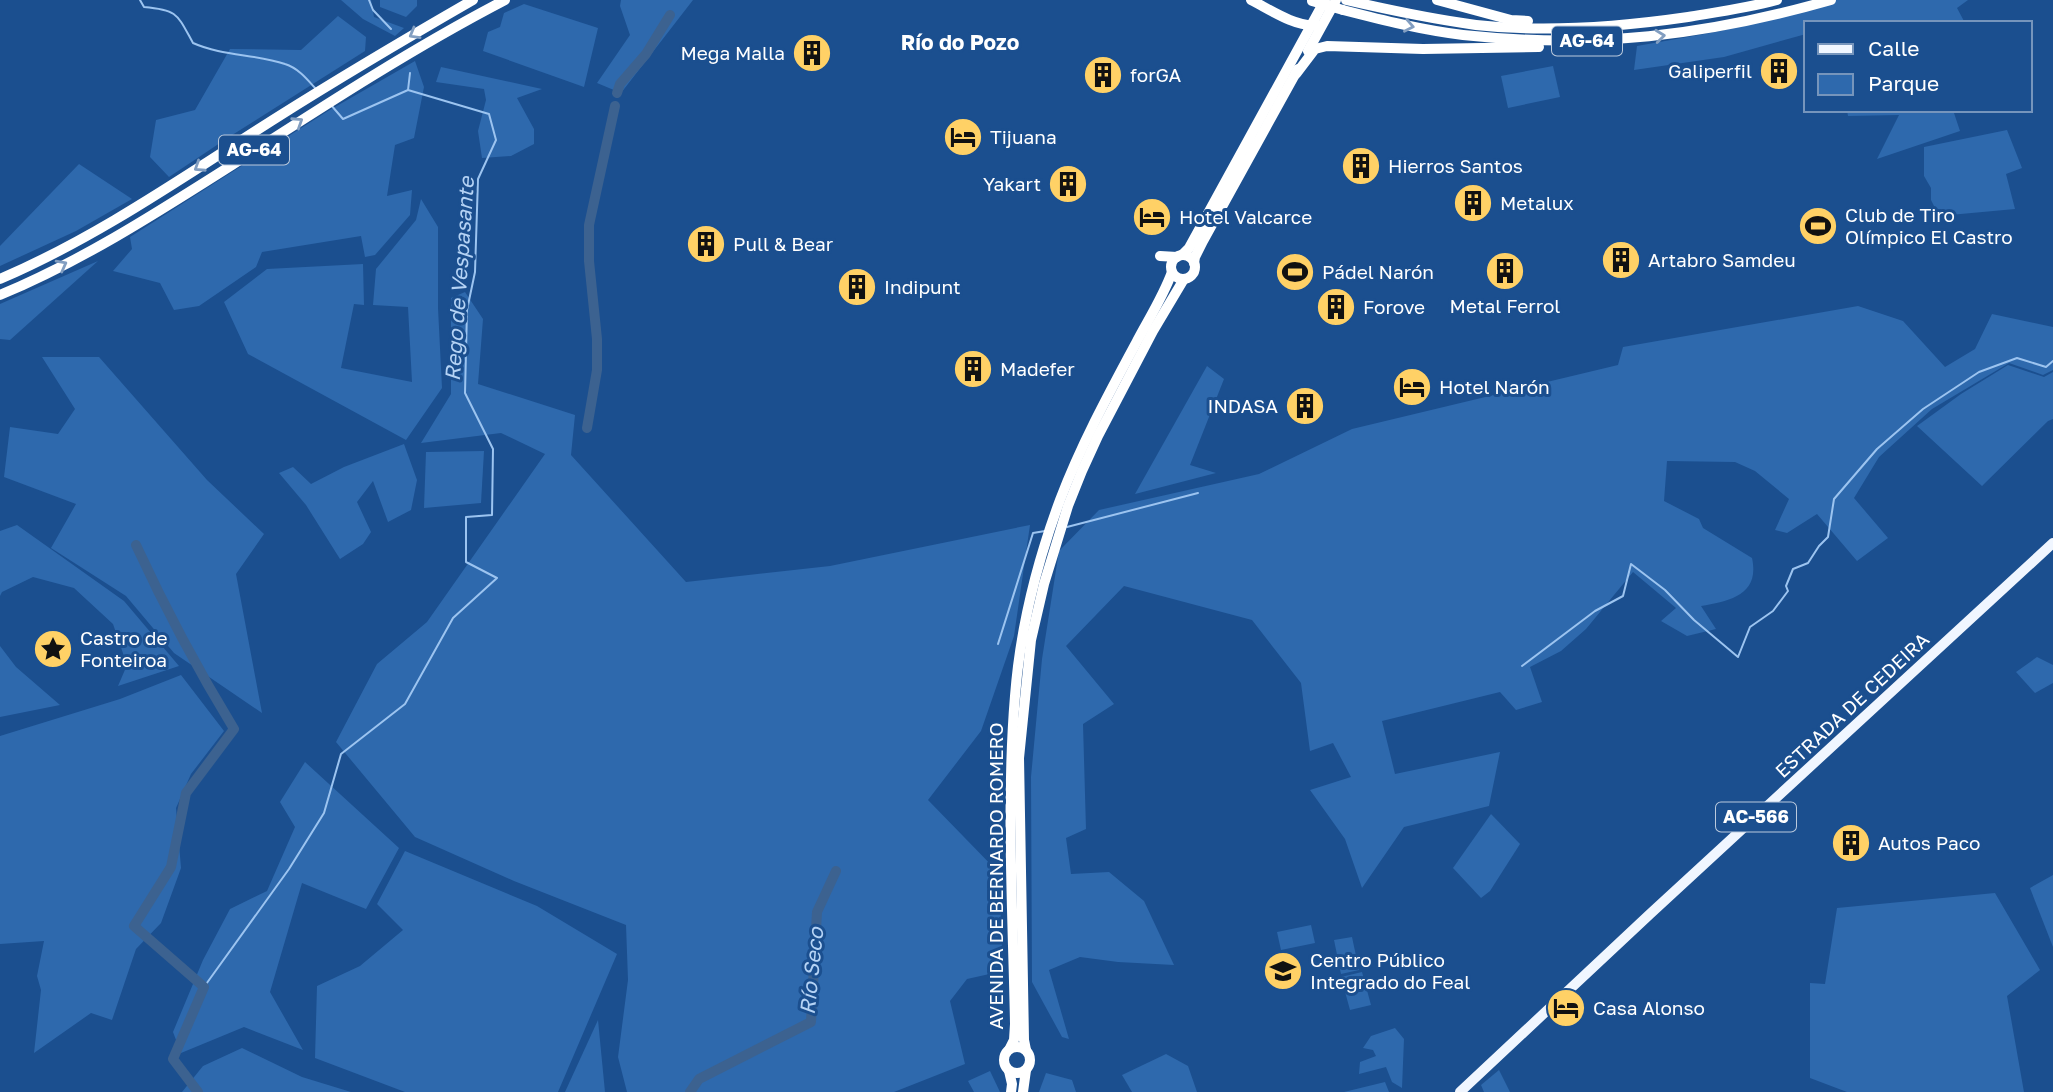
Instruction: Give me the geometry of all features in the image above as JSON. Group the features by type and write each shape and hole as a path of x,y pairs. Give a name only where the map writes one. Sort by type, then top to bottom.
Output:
{"highway":[{"name":"AG-64","path":"0,279 110,222 389,48 473,0"},
{"name":"AG-64","path":"0,295 115,236 187,194 403,57 505,0"},
{"path":"1251,0 1285,17 1317,24 1327,41 1338,45"},
{"name":"AVENIDA DE BERNARDO ROMERO","path":"1010,1048 1014,1040 1015,1024 1011,770 1015,694 1036,577 1059,503 1089,431 1176,262 1189,248 1291,71 1317,24 1325,0"},
{"path":"1437,0 1511,20 1587,27"},
{"name":"AG-64","path":"1309,1 1342,3 1477,25 1532,28 1641,23 1751,7 1777,0"},
{"name":"AG-64","path":"1342,3 1392,22 1461,35 1531,40 1626,40 1743,23 1831,0"},
{"name":"AVENIDA DE BERNARDO ROMERO","path":"1317,24 1342,3"},
{"path":"1285,17 1295,28 1297,36 1291,71"},
{"path":"1291,71 1315,48 1338,45 1423,48 1560,47 1626,40"},
{"name":"AVENIDA DE BERNARDO ROMERO","path":"1026,1050 1019,758 1031,640 1044,584 1068,506 1098,436 1147,342 1191,271 1203,241 1291,71"},
{"path":"1191,258 1191,271 1179,278 1176,262 1191,258"},
{"path":"1011,1092 1009,1071 1003,1061 1010,1048 1018,1047 1026,1050 1030,1062 1023,1092"},
{"path":"1009,1071 1019,1073 1026,1070"}],"main road":[{"name":"ESTRADA DE CEDEIRA","path":"1460,1092 2053,543"}],"green space":[{"path":"341,0 371,0 374,17 404,28 395,36 363,19"},
{"path":"380,0 417,0 417,6 406,17 380,7"},
{"path":"621,0 693,0 621,93 597,83 630,35 620,6"},
{"path":"1836,0 1968,0 1957,8 1964,21 1804,21 1804,35 1724,57 1634,70 1637,46 1721,31"},
{"path":"524,4 598,28 584,87 483,51 488,32 500,27 504,13"},
{"path":"338,16 366,37 365,51 169,177 150,157 156,120 195,110 230,49 301,50"},
{"path":"415,61 424,87 414,138 395,145 387,196 412,190 410,215 375,255 365,257 361,236 262,252 256,267 199,306 174,310 160,283 113,271 132,249 130,237 328,111"},
{"path":"1553,66 1560,97 1508,108 1501,76"},
{"path":"441,67 542,89 517,98 534,129 534,144 511,156 482,158 478,131 486,100 484,89 436,82"},
{"path":"1847,112 1954,112 1960,131 1877,159 1899,115 1848,116"},
{"path":"2007,130 2022,168 2006,174 2015,209 1939,216 1931,200 1931,188 1924,176 1924,147"},
{"path":"79,164 132,199 76,231 0,266 0,246"},
{"path":"421,199 438,227 442,388 406,440 248,354 224,302 267,269 363,264 364,305 354,304 341,368 412,382 408,307 373,305 376,269 416,220"},
{"path":"98,261 10,340 0,339 0,304"},
{"path":"465,292 483,319 478,384 575,415 571,455 686,582 830,566 1030,525 1014,636 981,731 928,800 999,873 1003,971 967,979 950,1001 965,1064 894,1092 627,1092 618,1057 628,980 626,925 514,881 415,837 336,742 377,664 427,622 545,454 501,433 421,443 451,394 451,298"},
{"path":"1858,306 1903,321 1945,367 1975,349 1992,314 2053,327 2053,370 2043,375 2009,363 1932,409 1879,457 1854,498 1888,538 1857,561 1817,514 1787,533 1775,530 1789,499 1755,471 1735,462 1667,461 1664,501 1699,519 1703,528 1752,558 1753,570 1747,588 1722,602 1701,606 1716,629 1687,636 1661,621 1676,608 1633,572 1586,629 1561,651 1530,667 1542,702 1516,710 1500,692 1382,721 1395,774 1500,752 1489,806 1404,827 1362,888 1345,839 1310,790 1351,777 1333,743 1310,751 1301,683 1252,620 1124,586 1066,646 1114,704 1083,724 1086,829 1066,838 1071,874 1109,872 1144,901 1174,965 1080,957 1049,970 1069,1039 1062,1037 1032,982 1031,777 1042,659 1059,551 1099,510 1259,474 1352,429 1618,365 1623,347"},
{"path":"42,357 99,357 207,480 264,534 236,574 262,713 174,653 126,596 51,548 76,504 4,477 10,427 58,434 75,409"},
{"path":"2008,365 2044,377 2053,372 2053,419 1982,486 1917,426"},
{"path":"1207,366 1224,379 1190,465 1216,473 1135,494"},
{"path":"404,444 417,480 411,510 388,522 373,481 357,502 371,532 363,544 340,559 306,505 279,473 293,467 311,484 344,467"},
{"path":"484,451 481,503 424,508 426,452"},
{"path":"17,525 124,601 179,666 118,686 127,665 113,624 74,588 33,577 2,592 0,596 0,531"},
{"path":"0,646 16,667 60,705 0,717"},
{"path":"2037,657 2053,665 2053,683 2035,693 2016,672"},
{"path":"181,675 224,731 191,774 176,808 181,868 161,923 136,949 112,1020 91,1013 34,1053 41,990 37,976 44,941 0,944 0,736 120,699"},
{"path":"305,762 399,848 366,909 302,883 270,992 303,1050 244,1027 181,1053 173,1032 203,960 230,909 267,891 295,827 280,802"},
{"path":"1491,814 1520,844 1490,891 1481,898 1453,868"},
{"path":"405,851 537,906 617,954 558,1092 405,1092 315,1058 317,986 360,966 403,930 377,904"},
{"path":"2053,875 2053,947 2030,888"},
{"path":"1995,893 2040,970 2007,996 2024,1092 1847,1092 1810,1078 1810,983 1825,984 1837,908"},
{"path":"1311,925 1315,943 1281,950 1277,932"},
{"path":"1352,937 1359,970 1341,974 1334,940"},
{"path":"1362,972 1371,1005 1350,1010 1341,977"},
{"path":"598,1020 605,1092 565,1092"},
{"path":"1395,1028 1404,1039 1402,1088 1392,1082 1386,1067 1359,1074 1360,1062 1376,1056 1373,1050 1363,1048 1371,1036"},
{"path":"242,1048 302,1077 351,1092 182,1092 203,1066"},
{"path":"1166,1054 1188,1066 1197,1092 1132,1092 1122,1075"},
{"path":"1499,1070 1510,1092 1484,1092 1481,1085"},
{"path":"990,1071 1000,1092 974,1092 968,1081"},
{"path":"1046,1073 1072,1080 1076,1092 1039,1092"},
{"path":"1385,1082 1389,1092 1344,1092"}],"waterway":[{"path":"140,0 144,7 175,15 193,43 285,64 298,71 315,88"},
{"name":"Rego de Vespasante","path":"369,0 373,10 391,29"},
{"path":"617,93 620,84 646,54 670,15"},
{"name":"Rego de Vespasante","path":"204,987 289,869 324,813 341,754 405,704 453,618 497,578 466,562 466,517 492,515 493,449 465,393 467,310 475,272 478,179 496,140 489,114 408,90 410,73"},
{"path":"331,105 343,119 408,90"},
{"path":"587,428 597,370 589,225 615,106"},
{"path":"1522,666 1595,611 1623,596 1631,564 1665,590 1694,620 1738,657 1750,627 1773,611 1788,591 1786,586 1793,569 1808,563 1828,537 1834,499 1877,449 1923,409 1979,372 2017,358 2046,367 2053,361"},
{"path":"1067,527 1198,493"},
{"path":"998,644 1033,533 1045,531"},
{"path":"136,545 182,638 234,729 186,793 171,867 134,926 204,987 173,1059 198,1092"},
{"name":"Río Seco","path":"690,1092 699,1079 811,1022 817,912 836,871"}],"place":[{"name":"Mega Malla","path":"812,53"},
{"name":"Galiperfil","path":"1779,71"},
{"name":"forGA","path":"1103,75"},
{"name":"Tijuana","path":"963,137"},
{"name":"Hierros Santos","path":"1361,166"},
{"name":"Yakart","path":"1068,184"},
{"name":"Metalux","path":"1473,203"},
{"name":"Hotel Valcarce","path":"1152,217"},
{"name":"Club de Tiro Olímpico El Castro","path":"1818,226"},
{"name":"Pull & Bear","path":"706,244"},
{"name":"Artabro Samdeu","path":"1621,260"},
{"name":"Metal Ferrol","path":"1505,271"},
{"name":"Pádel Narón","path":"1295,272"},
{"name":"Indipunt","path":"857,287"},
{"name":"Forove","path":"1336,307"},
{"name":"Madefer","path":"973,369"},
{"name":"Hotel Narón","path":"1412,387"},
{"name":"INDASA","path":"1305,406"},
{"name":"Castro de Fonteiroa","path":"53,649"},
{"name":"Autos Paco","path":"1851,843"},
{"name":"Centro Público Integrado do Feal","path":"1283,971"},
{"name":"Casa Alonso","path":"1566,1008"}],"district":[{"name":"Río do Pozo","path":"960,43"}]}
